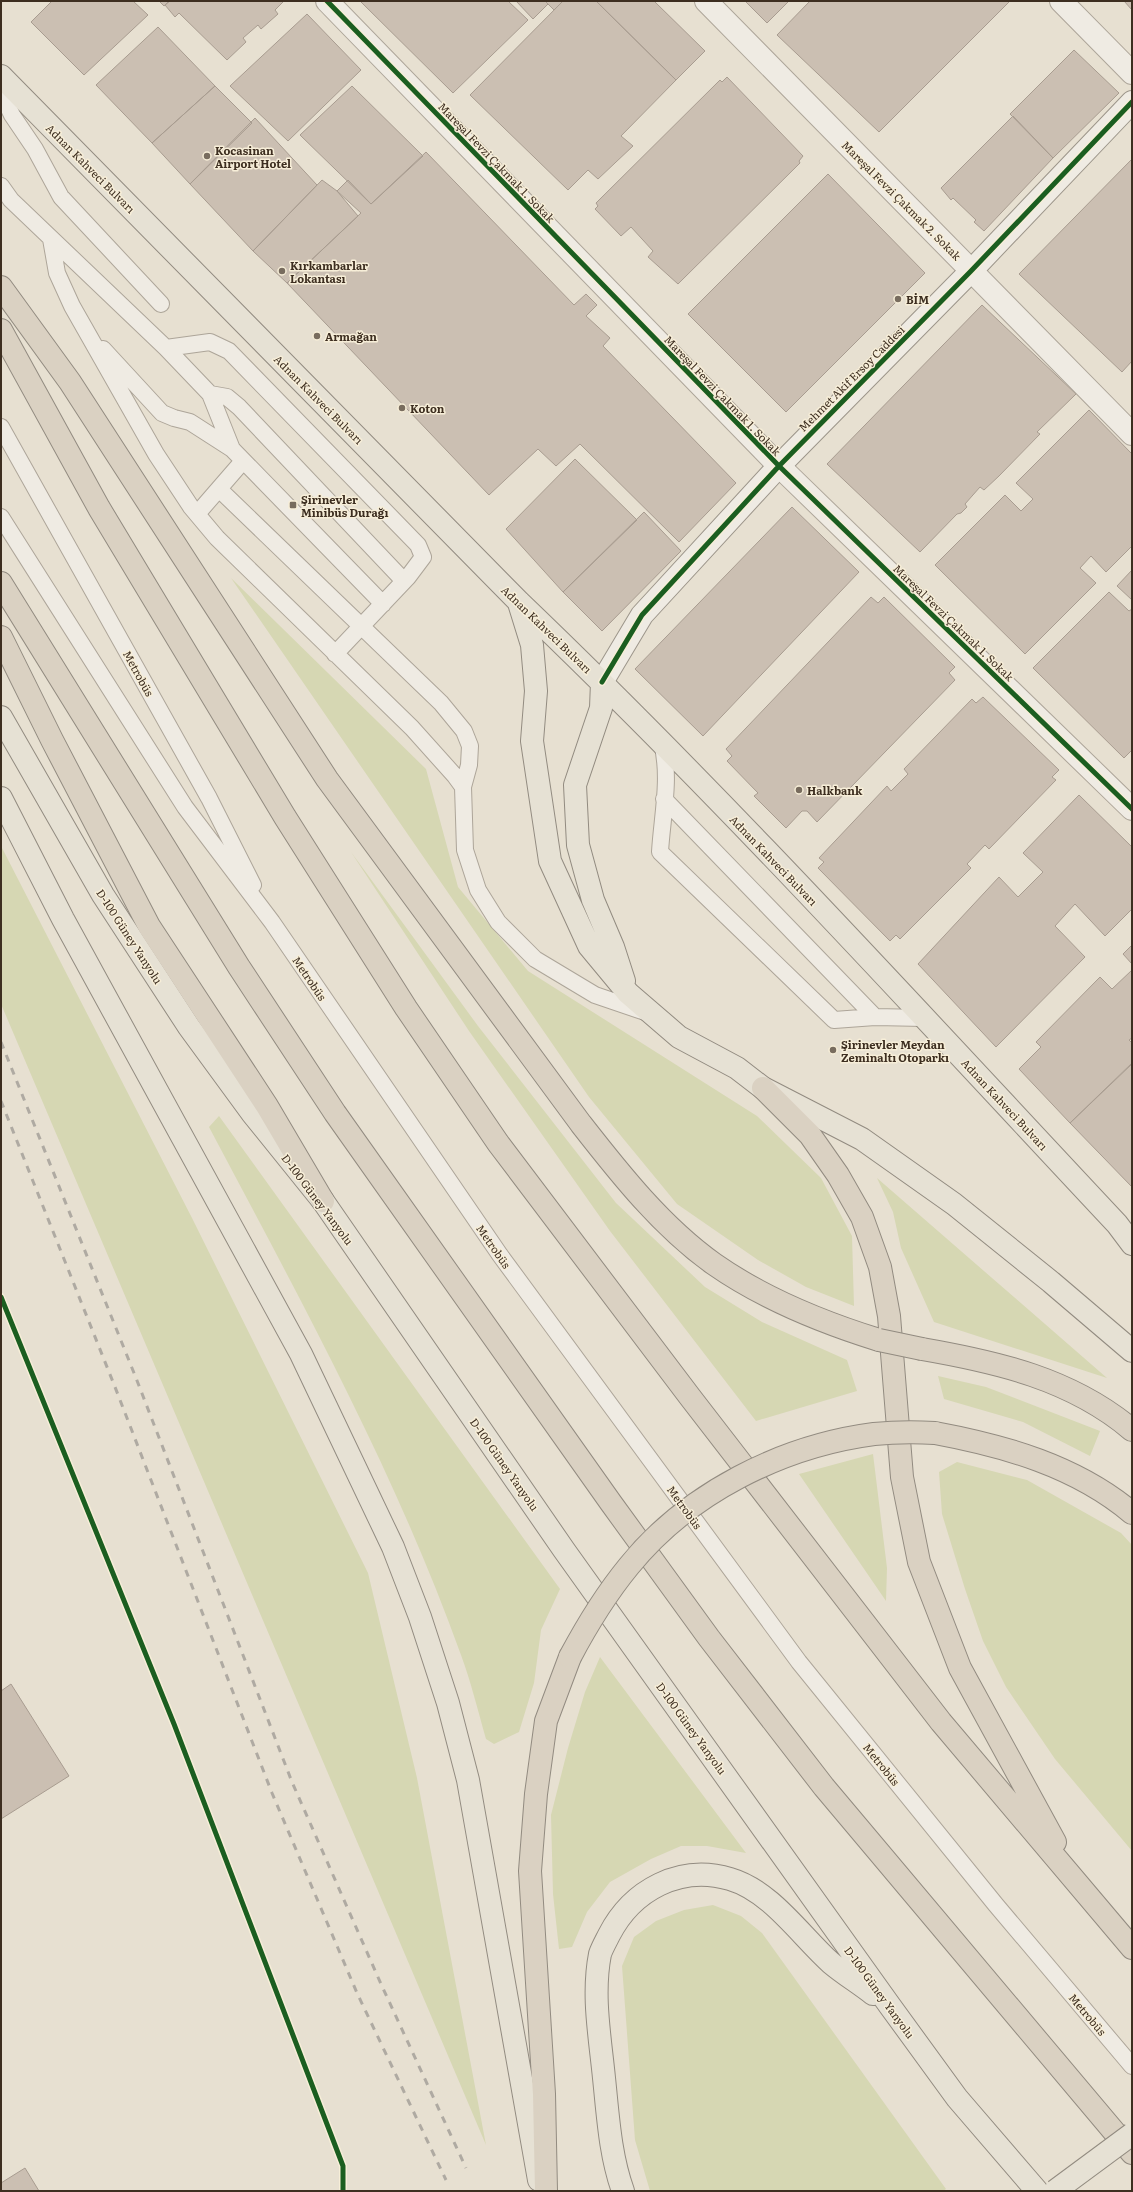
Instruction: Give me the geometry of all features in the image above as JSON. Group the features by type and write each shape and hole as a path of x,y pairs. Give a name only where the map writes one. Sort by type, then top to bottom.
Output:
{"highway":[{"path":"1,287 70,382 327,779 581,1124 621,1175 665,1222 714,1264 758,1292 799,1312 878,1340 975,1358 1050,1381 1110,1411 1132,1430"},
{"path":"1,330 99,508 260,777 406,1008 498,1144 680,1384 941,1722 1132,1948"},
{"path":"1,583 239,967 335,1113 611,1503 709,1638 824,1787 1132,2153"},
{"path":"1,637 52,740 149,926 267,1106 323,1200"},
{"path":"764,1088 810,1135 838,1175 862,1217 880,1267 889,1316 902,1477 919,1562 960,1668 1080,1887"},
{"path":"546,2191 544,2094 530,1871 536,1794 546,1721 570,1657 588,1623 630,1565 665,1528 699,1502 729,1483 762,1466 830,1443 874,1434 935,1433 988,1442 1042,1460 1087,1482 1132,1513"}],"main road":[{"name":"Adnan Kahveci Bulvarı","path":"1,76 519,602 602,682 662,743 924,1018 1112,1219 1132,1244"},
{"path":"519,602 532,645 536,691 532,741 550,861 588,946 628,993 679,1037 737,1068 764,1088 862,1139 954,1204 1051,1282 1132,1351"},
{"path":"602,682 600,708 575,785 578,845 593,900 613,947 628,993"},
{"name":"D-100 Güney Yanyolu","path":"1,717 103,895 189,1027 252,1113 323,1200 564,1550 957,2098 1037,2191"},
{"path":"1,798 63,919 302,1354 393,1547 448,1703 468,1780 541,2191"},
{"path":"623,2191 617,2175 611,2139 596,2005 597,1975 600,1953 613,1927 630,1903 650,1888 677,1878 700,1874 731,1880 747,1886 769,1900 832,1963 890,2006"},
{"path":"1055,2191 1132,2134"}],"street":[{"name":"Mareşal Fevzi Çakmak 1. Sokak","path":"327,1 779,466 1132,809"},
{"name":"Mareşal Fevzi Çakmak 2. Sokak","path":"706,1 1132,434"},
{"path":"1062,1 1132,73"},
{"name":"Mehmet Akif Ersoy Caddesi","path":"602,682 642,615 779,466 971,271 1132,102"}],"lane":[{"path":"1,92 12,115 35,149 61,197 161,304"},
{"path":"1,186 11,200 166,348 210,394 237,455 220,490 197,514"},
{"path":"51,239 57,273 84,328 156,454 197,514 217,538 412,728 463,787"},
{"path":"84,328 162,413 190,422 237,455 383,604"},
{"path":"166,348 210,342 229,351 418,545 423,558 383,604 335,654"},
{"path":"210,394 227,397 239,407 404,581"},
{"name":"Metrobüs","path":"1,427 209,798 272,922"},
{"path":"220,490 441,703 464,731 470,746 469,765 463,787 465,850 478,890 498,922 535,959 581,987 595,995 652,1014"},
{"name":"Metrobüs","path":"1,517 185,808 272,922 500,1256 799,1662 996,1905 1132,2066"},
{"path":"662,743 666,758 660,852 834,1020 875,1017 924,1018"},
{"path":"664,799 875,1017"}],"green space":[{"path":"231,578 426,769 458,887 528,971 757,1116 821,1178 852,1236 854,1306 806,1287 758,1260 677,1204 589,1097"},
{"path":"1,846 192,1218 368,1573 417,1778 486,2145 1,1004"},
{"path":"351,852 478,1026 616,1203 705,1287 762,1322 847,1360 857,1391 756,1421 610,1231 469,1031"},
{"path":"219,1116 560,1589 541,1630 534,1683 519,1732 494,1744 486,1739 465,1665 407,1519 344,1386 209,1127"},
{"path":"877,1178 1107,1378 934,1322 901,1248 893,1212"},
{"path":"938,1376 986,1387 1100,1431 1090,1456 1023,1422 944,1399"},
{"path":"873,1454 887,1568 886,1601 799,1474"},
{"path":"957,1462 1027,1480 1121,1533 1132,1545 1132,1851 1055,1759 1006,1687 983,1641 942,1514 939,1472"},
{"path":"600,1657 746,1853 707,1846 681,1846 651,1859 610,1882 587,1912 572,1947 559,1949 553,1894 551,1815 568,1748 585,1692"},
{"path":"713,1905 741,1916 762,1933 946,2189 943,2191 650,2191 635,2140 622,1966 634,1937 656,1921 684,1910"}],"building":[{"path":"52,1 133,1 148,15 84,75 31,22"},
{"path":"159,1 170,1 164,6"},
{"path":"169,1 284,1 275,10 278,14 261,29 258,25 243,38 246,42 227,60 179,13 175,17 165,5"},
{"path":"360,1 508,1 528,20 453,93"},
{"path":"516,1 545,1 548,4 533,19"},
{"path":"545,1 563,1 554,10"},
{"path":"563,1 596,1 676,80 621,136 633,146 598,179 588,170 568,190 470,95"},
{"path":"596,1 654,1 705,51 676,80"},
{"path":"745,1 789,1 767,23"},
{"path":"810,1 1010,1 879,132 777,35"},
{"path":"1124,1 1132,1 1132,10"},
{"path":"307,14 361,70 288,141 230,86"},
{"path":"158,27 215,86 152,143 96,85"},
{"path":"1074,50 1119,93 1053,158 1010,114"},
{"path":"727,77 803,156 799,161 800,163 678,284 648,257 653,251 631,227 621,236 595,209 598,206 596,203 720,80 722,82"},
{"path":"215,86 252,123 190,184 152,143"},
{"path":"352,86 423,156 371,204 300,135"},
{"path":"1013,116 1053,158 984,231 974,222 976,220 953,198 951,200 941,188"},
{"path":"255,118 317,185 253,251 190,184"},
{"path":"426,152 574,305 586,294 597,305 586,316 610,338 603,346 736,483 679,542 580,444 556,466 538,449 489,495 287,283 361,213 337,191 348,180 371,204"},
{"path":"1132,159 1132,361 1122,372 1019,274"},
{"path":"828,174 925,273 786,412 688,314"},
{"path":"322,180 337,191 358,216 287,283 253,251"},
{"path":"982,305 1076,394 1037,432 1040,434 999,476 984,490 980,487 965,504 967,507 961,513 957,514 920,552 827,464"},
{"path":"1089,410 1132,454 1132,546 1106,572 1091,556 1080,568 1096,583 1025,654 935,565 1005,495 1021,511 1033,499 1016,483"},
{"path":"575,459 637,520 563,592 506,529"},
{"path":"792,507 859,572 703,736 635,669"},
{"path":"644,512 681,551 602,631 563,592"},
{"path":"1132,570 1132,600 1117,586"},
{"path":"1109,592 1129,611 1132,609 1132,750 1124,758 1033,668"},
{"path":"871,597 878,603 884,597 955,667 949,673 955,680 817,822 807,811 802,811 786,828 754,796 758,793 727,761 732,756 726,749"},
{"path":"983,697 1059,770 1052,777 1056,780 989,849 985,845 967,864 971,868 900,939 896,935 890,941 818,868 824,862 819,858 887,786 891,791 908,774 904,769 972,699 976,703"},
{"path":"1079,795 1132,847 1132,909 1105,936 1075,904 1055,926 1085,957 996,1047 918,964 999,877 1018,897 1043,872 1023,853"},
{"path":"1132,945 1132,964 1123,954"},
{"path":"1132,970 1132,1038 1129,1040 1132,1043 1132,1063 1070,1123 1019,1069 1041,1047 1036,1042 1100,977 1112,989"},
{"path":"1132,1064 1132,1187 1070,1123"},
{"path":"11,1684 69,1776 1,1819 1,1691"},
{"path":"25,2168 39,2191 1,2191 1,2183"}],"railway":[{"path":"1,1042 136,1378 292,1782 381,1984 466,2168"},
{"path":"1,1101 115,1387 272,1793 357,1993 446,2180"}],"cycle path":[{"path":"327,1 779,466 1132,809"},
{"path":"602,682 642,615 779,466 971,271 1132,102"},
{"path":"1,1297 174,1724 343,2166 343,2191"}],"place":[{"name":"Kocasinan Airport Hotel","path":"207,156"},
{"name":"Kırkambarlar Lokantası","path":"282,271"},
{"name":"BİM","path":"898,299"},
{"name":"Armağan","path":"317,336"},
{"name":"Koton","path":"402,408"},
{"name":"Şirinevler Minibüs Durağı","path":"293,505"},
{"name":"Halkbank","path":"799,790"},
{"name":"Şirinevler Meydan Zeminaltı Otoparkı","path":"833,1050"}]}
